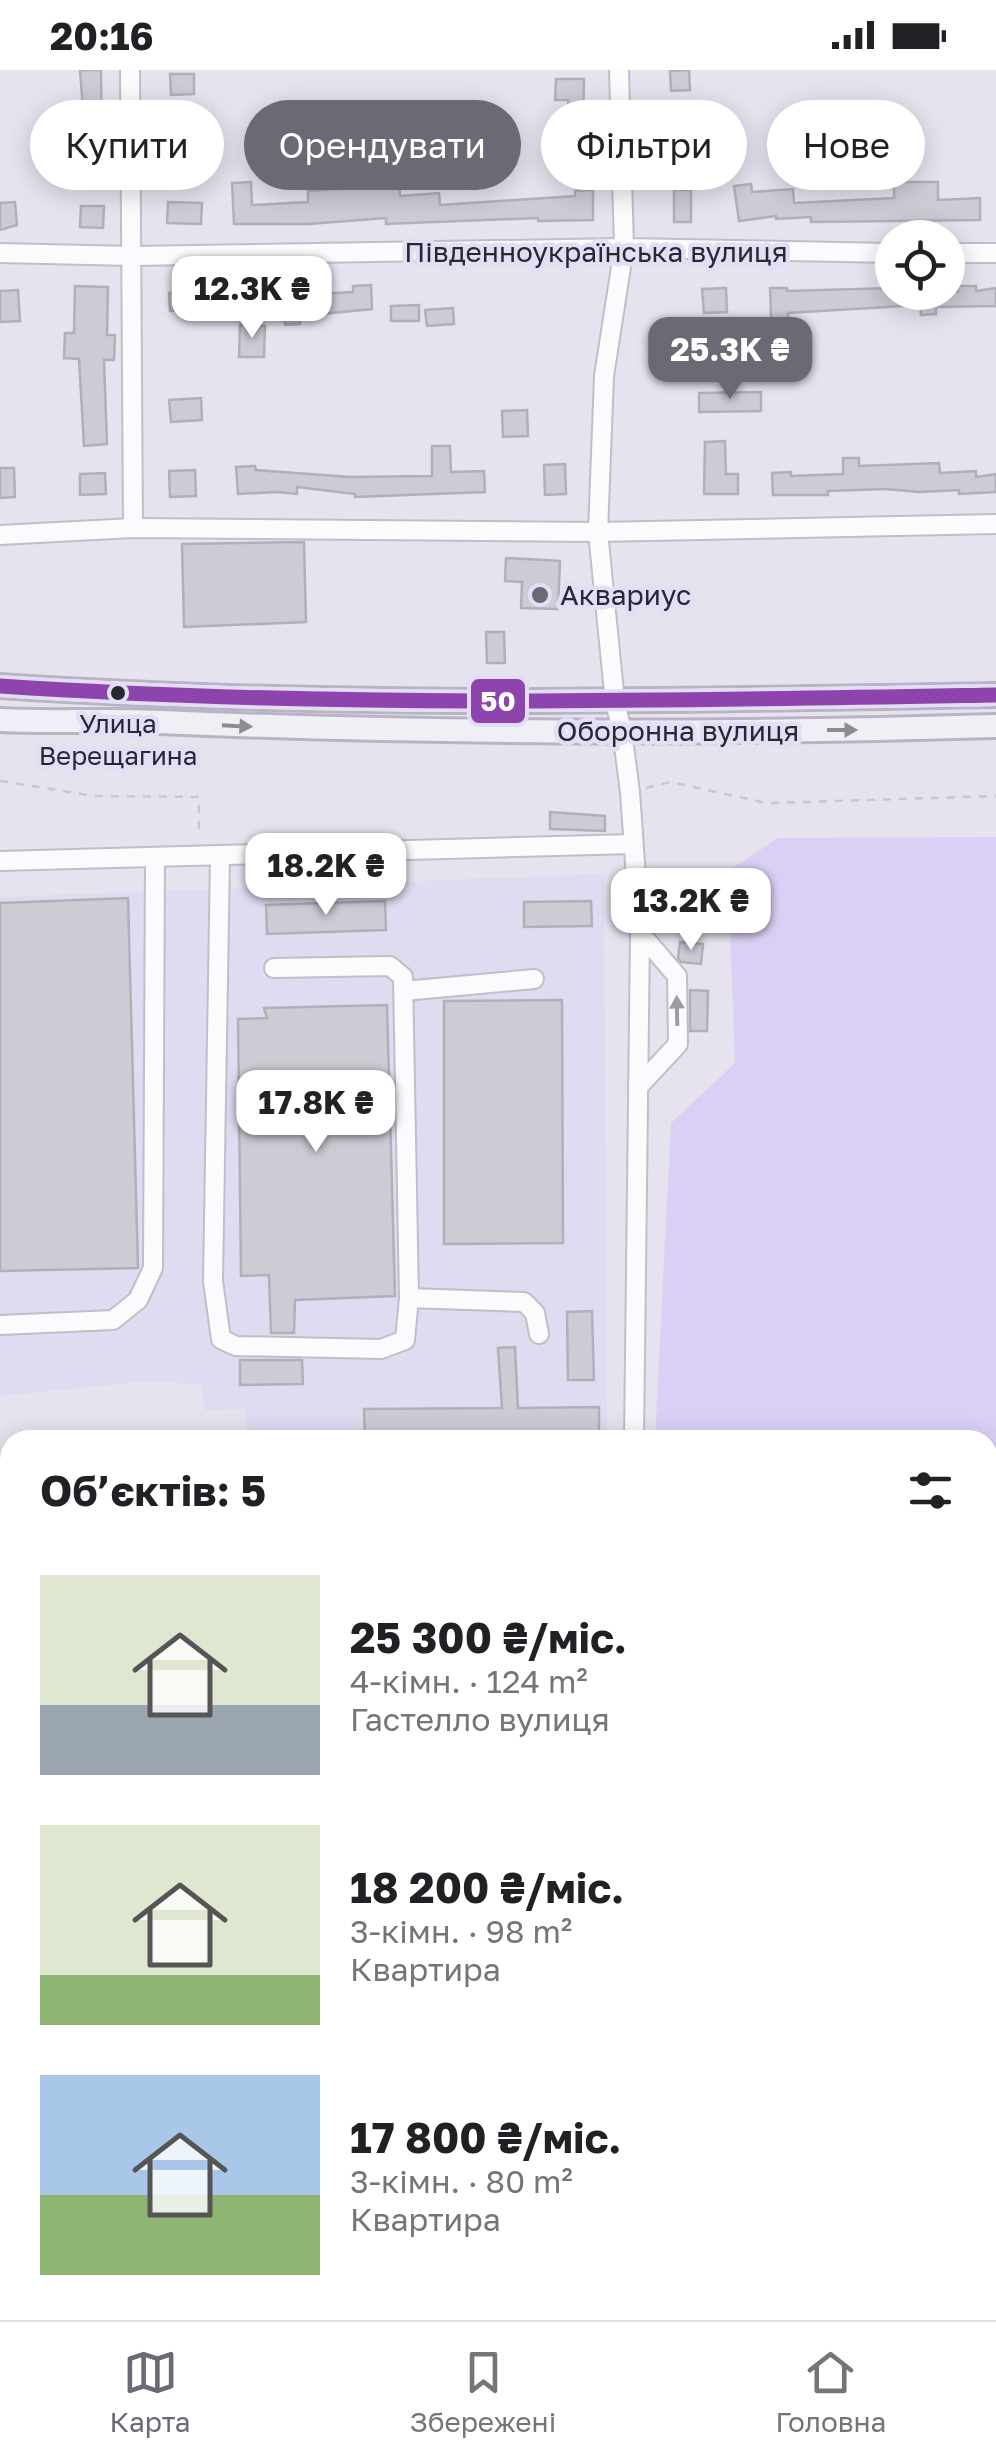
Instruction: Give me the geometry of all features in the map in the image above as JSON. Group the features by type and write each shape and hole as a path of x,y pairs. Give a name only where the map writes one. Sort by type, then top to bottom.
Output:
{"main road":[{"name":"Оборонна вулиця","path":"0,686 156,696 615,702 996,695"},
{"name":"Оборонна вулиця","path":"0,720 290,729 622,731 996,726"}],"street":[{"path":"130,70 133,528"},
{"path":"619,70 624,248 604,376 598,532 615,702 630,792 640,933 634,1430"},
{"name":"Південноукраїнська вулиця","path":"0,253 132,256 624,248 875,253"},
{"path":"965,253 996,254"},
{"path":"0,535 133,528 598,532 996,524"},
{"path":"0,861 633,844"},
{"path":"220,857 214,1281 221,1339 236,1346 381,1349 405,1340 409,1298 404,977 390,966 274,968"},
{"path":"0,1325 114,1320 138,1300 153,1268 154,858"},
{"path":"638,1087 678,1044 677,976 640,933"},
{"path":"404,991 534,979"},
{"path":"409,1298 524,1302 535,1313 539,1334"}],"path":[{"path":"0,781 94,796 198,797 200,858"},
{"path":"630,792 670,782 767,803 996,796"}],"shaded area":[{"path":"996,837 996,1430 656,1430 671,1123 735,1063 728,871 778,838"},
{"path":"604,874 607,1430 246,1430 245,1409 204,1410 202,1385 151,1381 0,1396 0,897"}],"building":[{"path":"80,70 101,70 101,100 82,100"},
{"path":"689,70 690,90 671,91 670,71"},
{"path":"170,74 194,74 194,94 171,95"},
{"path":"556,79 584,79 584,100 555,100"},
{"path":"244,182 244,190 251,190 252,205 308,202 308,191 400,190 400,196 439,193 440,205 575,196 575,191 593,190 593,220 538,218 386,224 386,218 234,224 232,183"},
{"path":"925,182 938,182 938,200 980,198 980,220 811,222 811,217 776,216 739,221 735,190 747,190 747,184 751,184 752,192 793,190 794,203 894,198 894,190 925,190"},
{"path":"674,190 691,190 691,222 674,222"},
{"path":"15,202 17,225 0,230 0,203"},
{"path":"168,202 202,203 201,224 167,223"},
{"path":"81,206 104,206 103,228 80,227"},
{"path":"371,285 372,309 300,316 300,324 285,325 283,291 299,291 299,295 353,292 353,286"},
{"path":"75,286 108,287 107,335 115,335 114,360 104,360 107,444 84,446 79,359 64,358 65,333 74,333"},
{"path":"965,286 976,286 976,291 996,288 996,306 965,307"},
{"path":"726,288 727,312 704,313 702,289"},
{"path":"770,288 875,288 875,308 788,313 789,343 772,344"},
{"path":"18,290 20,321 0,322 0,291"},
{"path":"191,292 192,309 170,311 169,293"},
{"path":"419,305 419,321 391,321 391,306"},
{"path":"453,308 454,324 427,326 425,310"},
{"path":"920,310 936,310 936,314 921,315"},
{"path":"240,325 265,326 264,357 239,357"},
{"path":"702,341 734,342 734,361 702,360"},
{"path":"761,392 761,411 699,412 699,393"},
{"path":"201,398 202,420 171,422 169,400"},
{"path":"527,410 528,436 503,437 502,411"},
{"path":"725,441 726,474 738,474 738,494 704,494 705,442"},
{"path":"432,446 450,446 451,472 484,471 485,492 355,497 297,487 297,494 238,494 236,467 350,477 432,476"},
{"path":"843,458 859,458 859,466 939,463 940,473 976,471 976,477 996,474 996,492 885,489 773,495 772,473 843,474"},
{"path":"565,464 566,494 545,495 544,465"},
{"path":"0,468 14,468 15,497 0,498"},
{"path":"195,470 196,496 170,497 169,471"},
{"path":"105,473 106,494 80,495 80,474"},
{"path":"304,542 306,622 184,627 182,544"},
{"name":"Аквариус","path":"506,558 560,561 558,609 521,608 522,582 505,581"},
{"path":"486,632 504,632 505,663 487,663"},
{"path":"550,812 605,816 605,831 550,829"},
{"path":"128,898 138,1268 0,1271 0,903"},
{"path":"385,901 386,930 267,934 266,905"},
{"path":"591,901 592,926 524,927 524,902"},
{"path":"680,942 703,944 701,964 681,962"},
{"path":"690,990 708,991 707,1031 690,1031"},
{"path":"562,1000 563,1243 444,1244 444,1001"},
{"path":"387,1005 395,1296 295,1300 294,1333 271,1333 269,1275 241,1276 238,1019 267,1018 264,1008"},
{"path":"592,1311 594,1380 568,1380 567,1312"},
{"path":"515,1347 518,1408 599,1407 599,1430 365,1430 364,1409 502,1408 498,1348"},
{"path":"240,1360 302,1360 303,1384 240,1385"}],"transit line":[{"name":"50","path":"0,686 373,700 996,695"}],"place":[{"name":"Аквариус","path":"540,595"},
{"name":"Улица Верещагина","path":"118,693"}]}
